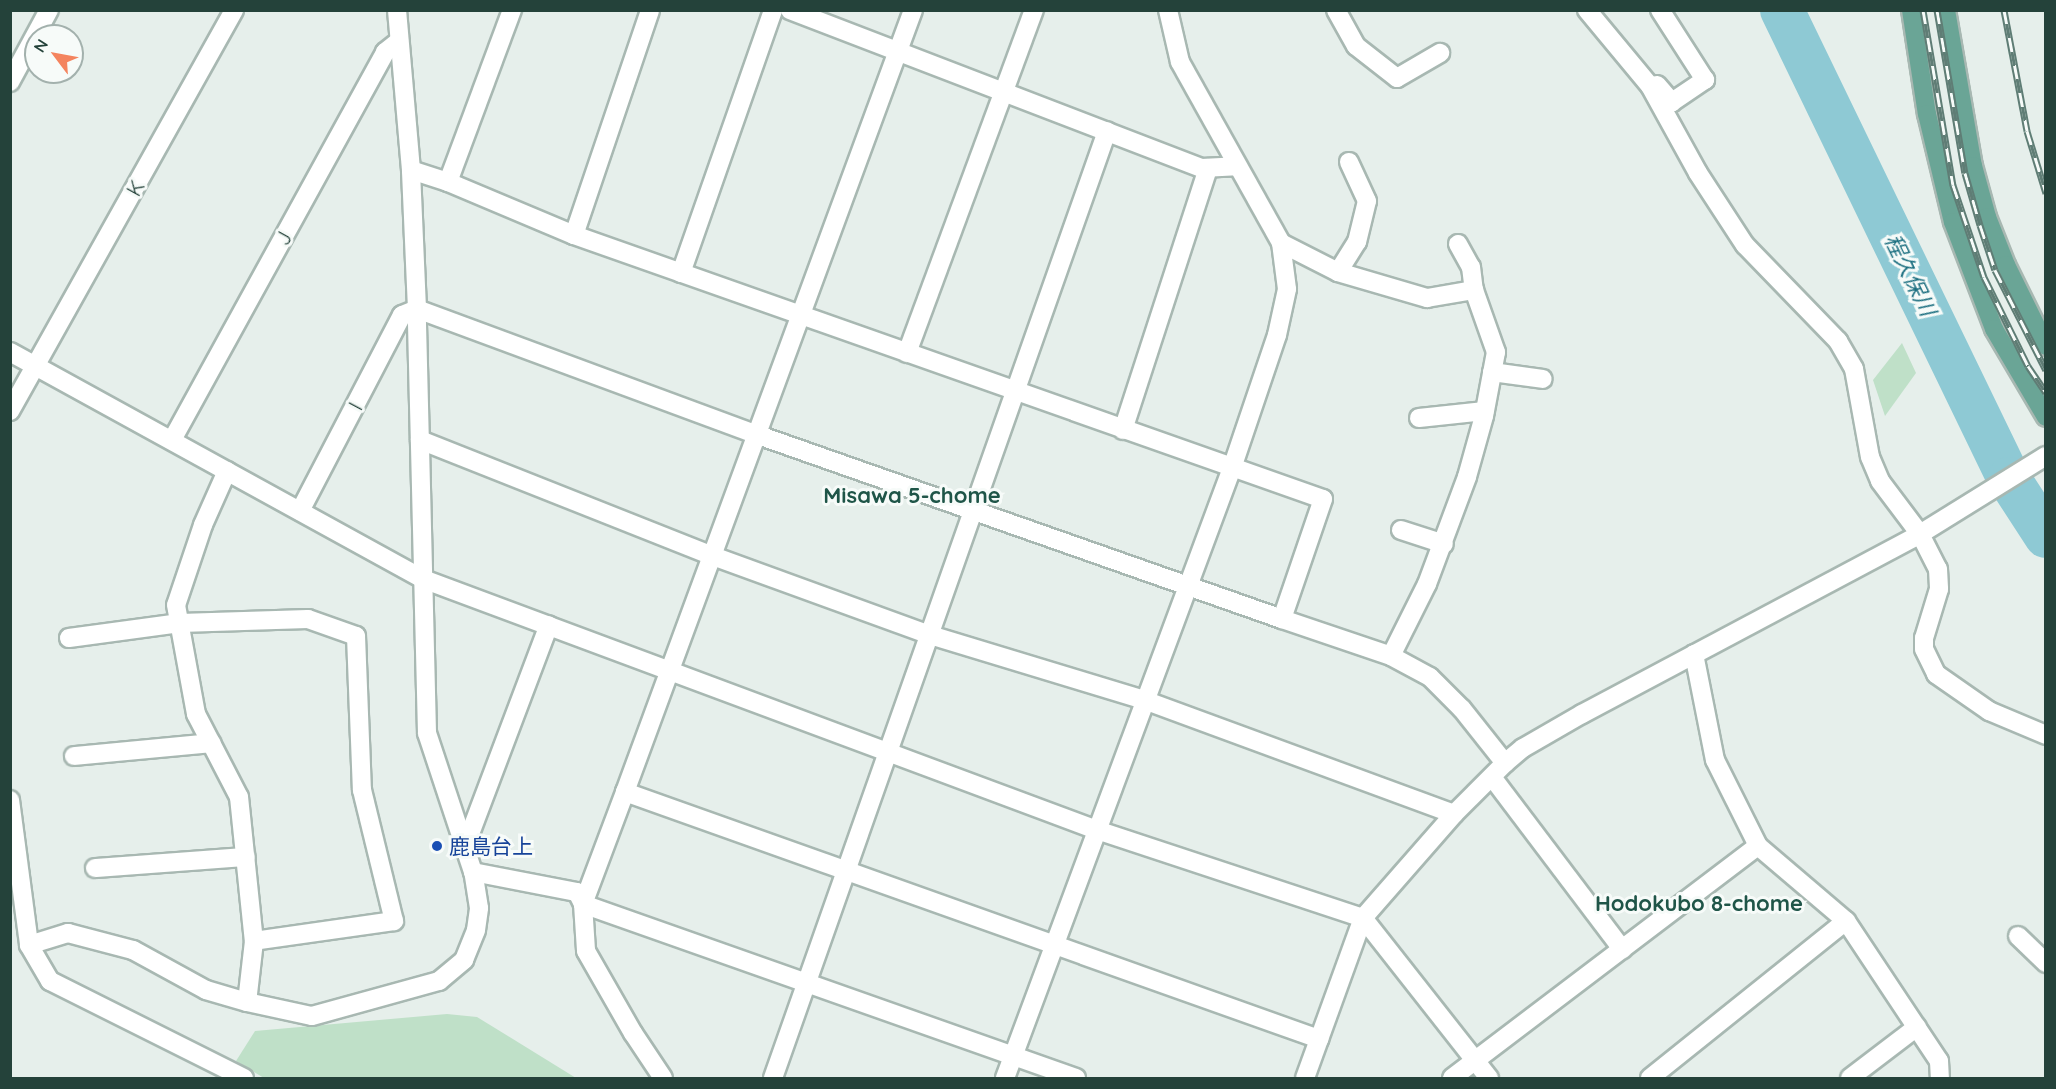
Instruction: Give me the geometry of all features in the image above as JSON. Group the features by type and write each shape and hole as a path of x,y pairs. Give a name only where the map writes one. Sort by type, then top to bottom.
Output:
{"main road":[{"path":"1911,10 1927,114 1953,222 1994,329 2046,417"},
{"path":"1946,10 1973,166 1987,217 2010,274 2046,346"}],"street":[{"path":"10,82 49,10"},
{"name":"K","path":"10,411 234,10"},
{"path":"29,945 68,933 134,950 206,990 247,1002 312,1016 439,981 464,960 476,930 479,908 473,872 427,733 417,309 411,170 397,10"},
{"path":"448,182 512,10"},
{"path":"574,236 650,10"},
{"path":"681,273 773,10"},
{"path":"790,10 1202,168 1236,166"},
{"path":"663,1078 633,1033 586,951 583,903 802,316 913,10"},
{"path":"907,353 1034,10"},
{"path":"1005,1078 1232,468 1280,324 1287,289 1281,243 1180,62 1168,10"},
{"path":"1336,10 1356,46 1397,78 1440,52"},
{"path":"1650,86 1656,84 1672,102 1705,80 1660,10"},
{"path":"1589,11 1650,86 1698,173 1745,245 1838,341 1854,369 1870,458 1880,481 1920,534 1938,569 1939,589 1924,638 1924,649 1936,674 1989,711 2046,735"},
{"name":"J","path":"172,440 385,52 399,40"},
{"path":"773,1078 1107,131"},
{"path":"1338,272 1357,243 1366,201 1349,162"},
{"path":"1123,430 1208,168"},
{"path":"411,170 448,182 574,236 1323,499 1282,619"},
{"path":"1281,243 1338,272 1427,298 1474,290"},
{"path":"1391,656 1444,544 1467,477 1485,411 1496,352 1474,290 1471,267 1458,244"},
{"path":"417,309 758,435 1391,656 1430,677 1462,709 1505,763"},
{"name":"I","path":"300,511 402,315 417,309"},
{"path":"10,352 423,579 1097,830 1363,918 1489,1078"},
{"path":"1492,372 1543,379"},
{"path":"1419,418 1485,411"},
{"path":"420,440 713,556 930,635 1144,700 1454,814"},
{"path":"1305,1078 1363,918 1454,814 1505,763 1523,748 1920,534 2046,456"},
{"path":"227,471 202,525 176,605 195,714 239,797 254,941 247,1002"},
{"path":"1401,530 1444,544"},
{"path":"69,638 180,623 309,619 356,636 362,790 394,921 254,941"},
{"path":"465,847 549,625"},
{"path":"1694,654 1715,760 1758,846 1845,921 1939,1061 1940,1078"},
{"path":"74,756 211,743"},
{"path":"1492,777 1622,949"},
{"path":"625,792 1319,1039"},
{"path":"10,800 29,945 50,981 243,1078"},
{"path":"1452,1078 1758,846"},
{"path":"96,868 246,857"},
{"path":"473,872 577,892 583,903 1076,1078"},
{"path":"1650,1078 1845,921"},
{"path":"2018,936 2046,963"},
{"path":"1850,1078 1917,1027"}],"green space":[{"path":"1902,343 1916,373 1885,416 1873,380"},
{"path":"447,1014 477,1017 576,1078 264,1078 236,1061 255,1031"}],"waterway":[{"name":"程久保川","path":"1782,10 2009,479 2046,536"}],"railway":[{"path":"1923,10 1953,185 1984,277 2028,366 2046,393"},
{"path":"1937,10 1965,173 1980,225 1995,270 2046,370"},
{"path":"2004,10 2027,131 2046,193"}],"place":[{"name":"鹿島台上","path":"437,846"}],"district":[{"name":"Misawa 5-chome","path":"912,496"},
{"name":"Hodokubo 8-chome","path":"1699,904"}]}
